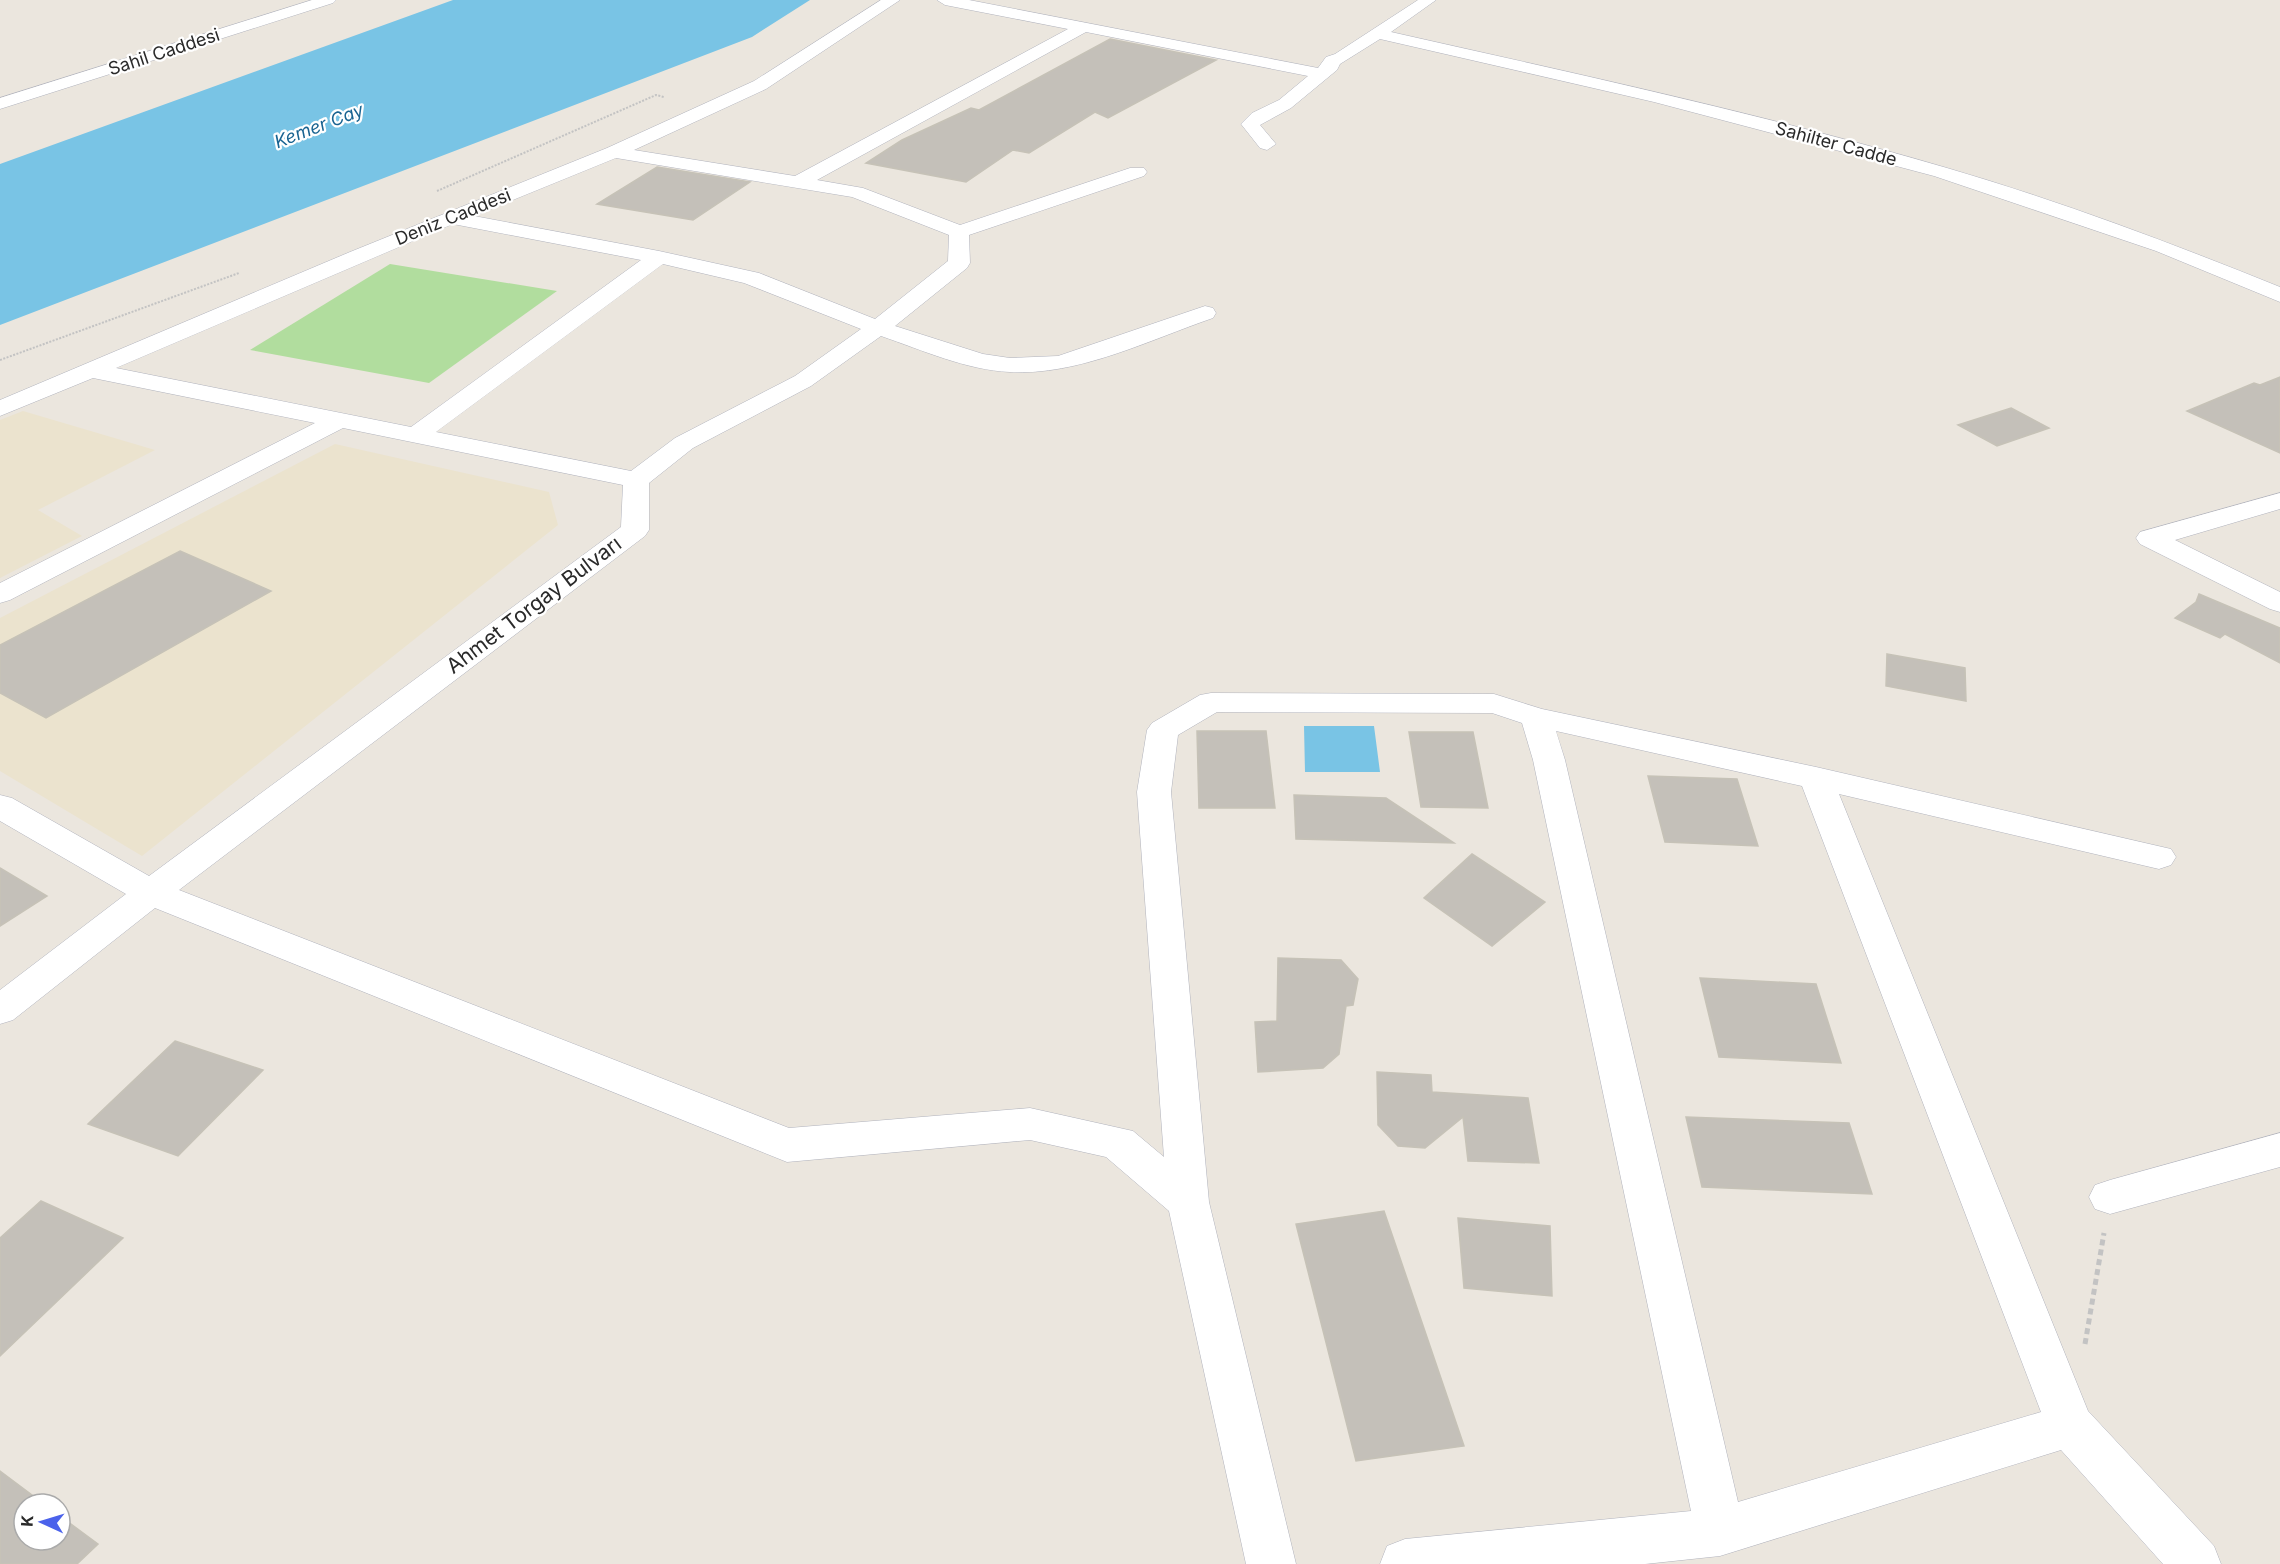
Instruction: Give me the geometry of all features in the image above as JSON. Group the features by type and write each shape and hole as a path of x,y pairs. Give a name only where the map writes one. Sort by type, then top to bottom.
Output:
{"street":[{"name":"Sahil Caddesi","path":"0,104 328,0"},
{"name":"Deniz Caddesi","path":"0,409 614,152 760,85 892,0"},
{"path":"945,0 1322,74"},
{"path":"1267,144 1250,124 1258,117 1286,104 1331,66 1332,61 1341,58 1379,34 1428,0"},
{"path":"797,183 1086,26"},
{"name":"Sahilter Cadde","path":"1379,34 1657,97 1941,172 2276,288"},
{"path":"614,152 856,192 958,232 1137,172"},
{"path":"452,218 659,257 751,278 878,328 980,361 1011,365 1061,363 1205,313"},
{"path":"90,370 636,480 684,443 803,381 878,328 959,263 958,232"},
{"path":"415,436 659,257"},
{"path":"0,594 340,420"},
{"name":"Ahmet Torgay Bulvarı","path":"151,892 635,530 636,480"},
{"path":"2280,501 2150,538 2280,603"},
{"path":"1271,1564 1188,1202 1154,792 1163,730 1211,702 1494,704 1536,717 1816,778 2159,857"},
{"path":"1536,717 1549,760 1720,1532"},
{"path":"1816,778 2070,1425 2196,1564"},
{"path":"0,806 151,892 787,1145 1030,1124 1118,1143 1188,1202"},
{"path":"0,1010 151,892"},
{"path":"2110,1197 2280,1150"},
{"path":"1405,1564 1720,1532 2070,1425"}],"path":[{"path":"431,193 656,95 665,97"},
{"path":"0,360 246,270"},
{"path":"2082,1356 2110,1197"}],"shaded area":[{"path":"23,411 155,450 38,510 82,536 0,578 0,420"},
{"path":"335,444 549,492 558,525 142,856 0,771 0,618"}],"green space":[{"path":"390,264 557,291 429,383 250,350"}],"water":[{"name":"Kemer Cay","path":"453,0 810,0 752,37 0,325 0,164"},
{"path":"1304,726 1374,726 1380,772 1305,772"}],"building":[{"path":"1110,39 1216,60 1108,118 1095,112 1029,153 1013,150 966,182 866,163 902,140 971,108 979,110"},
{"path":"657,167 750,182 693,220 597,204"},
{"path":"2280,377 2280,453 2187,411 2254,383 2260,385"},
{"path":"2011,408 2049,428 1997,446 1958,425"},
{"path":"180,551 271,591 46,718 0,693 0,645"},
{"path":"2199,594 2280,628 2280,663 2225,634 2220,638 2175,618 2196,602"},
{"path":"1887,654 1965,668 1966,701 1886,686"},
{"path":"1197,731 1266,731 1275,808 1199,808"},
{"path":"1409,732 1473,732 1488,808 1421,807"},
{"path":"1648,776 1737,779 1758,846 1665,842"},
{"path":"1294,795 1386,798 1454,843 1296,839"},
{"path":"1472,854 1545,902 1492,946 1424,898"},
{"path":"0,868 47,896 0,926"},
{"path":"1278,958 1341,960 1358,979 1353,1005 1346,1006 1339,1054 1323,1068 1258,1072 1255,1022 1277,1021"},
{"path":"1700,978 1816,984 1841,1063 1719,1057"},
{"path":"175,1041 263,1070 178,1156 88,1124"},
{"path":"1377,1072 1431,1075 1432,1092 1528,1098 1539,1163 1468,1161 1463,1117 1425,1148 1398,1146 1378,1125"},
{"path":"1686,1117 1849,1123 1872,1194 1702,1187"},
{"path":"41,1201 123,1238 0,1356 0,1238"},
{"path":"1384,1211 1464,1446 1356,1461 1296,1224"},
{"path":"1458,1218 1550,1226 1552,1296 1464,1288"},
{"path":"0,1471 28,1492 12,1492 12,1552 72,1552 72,1525 98,1544 77,1564 0,1564"}]}
